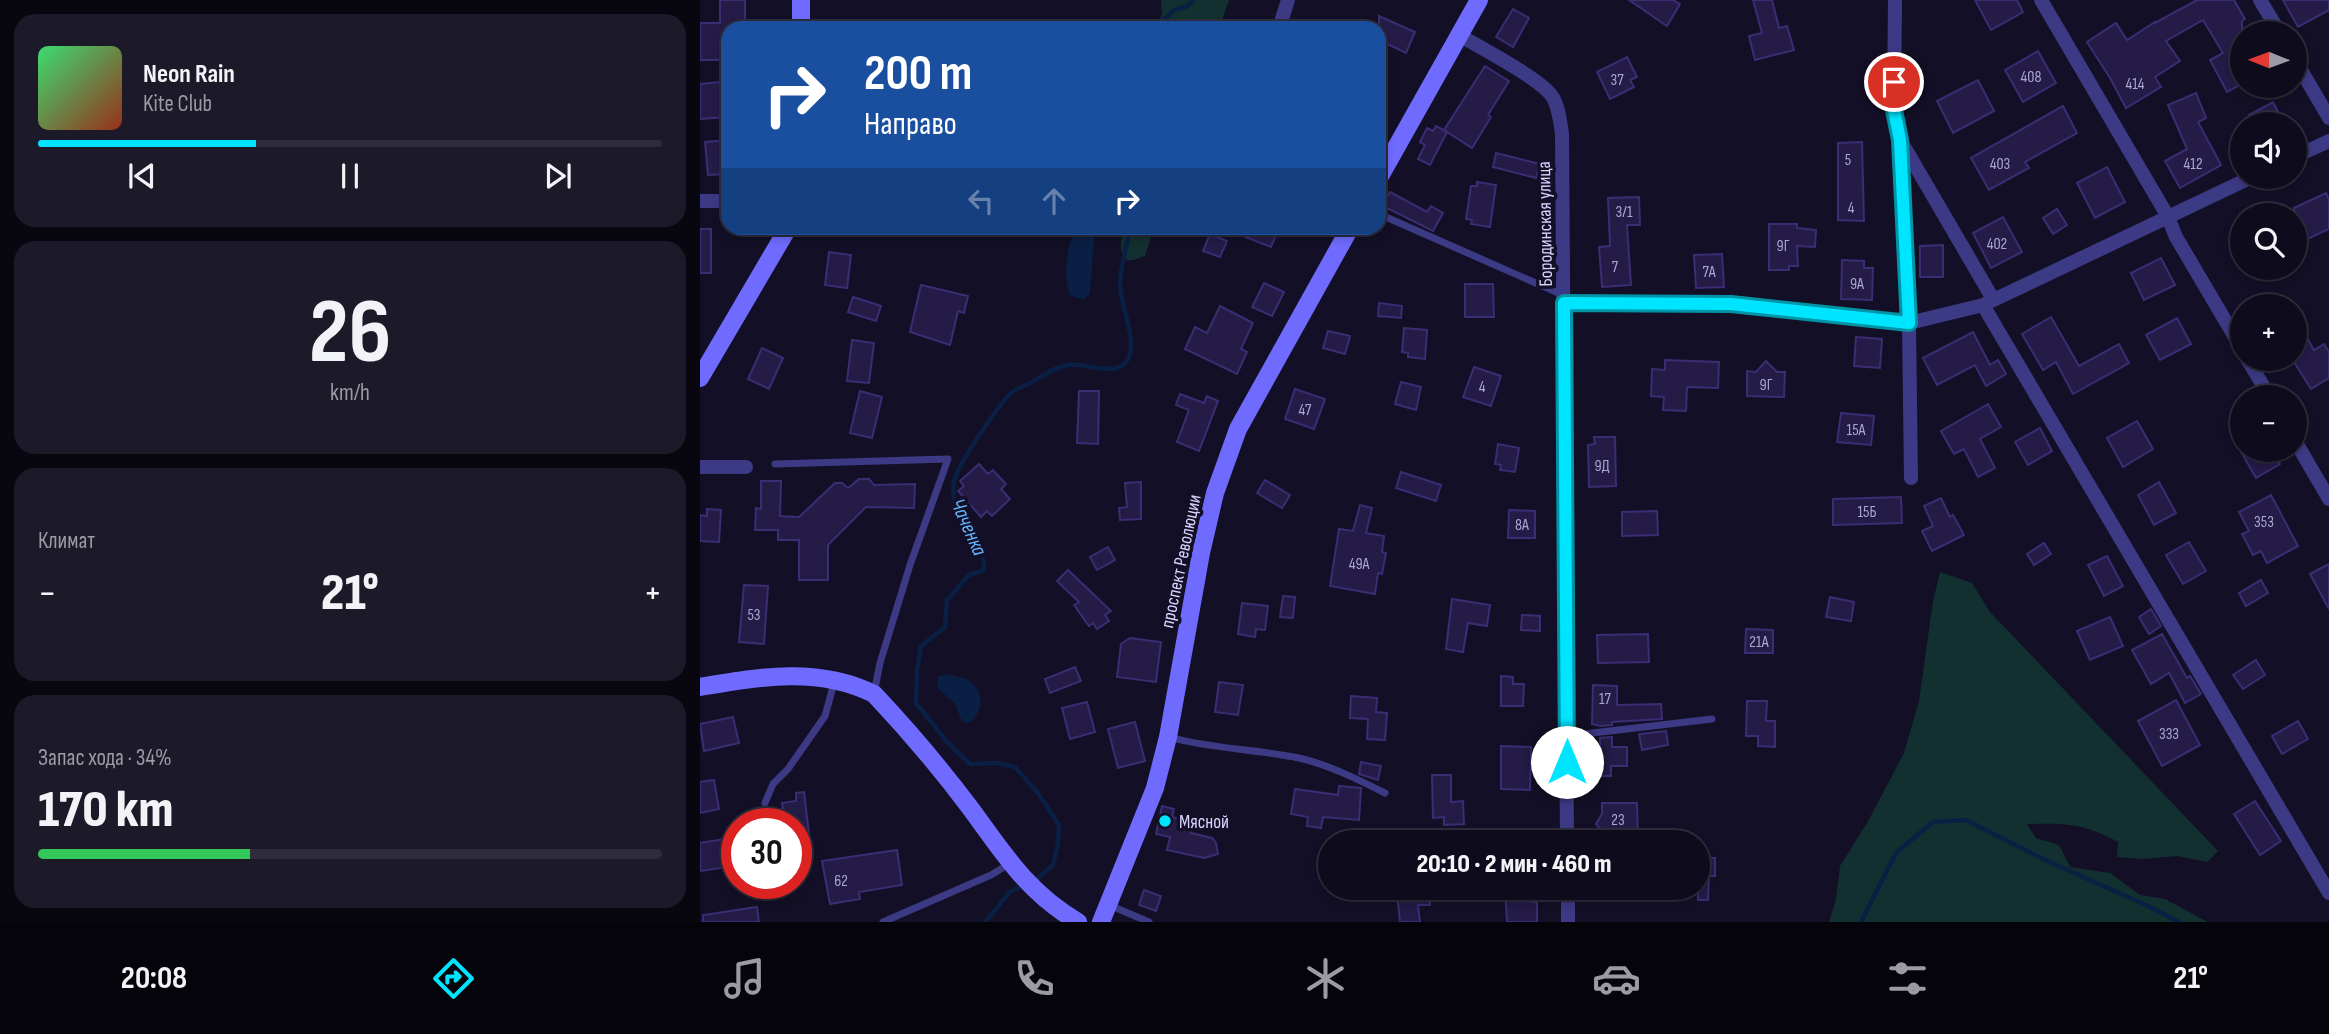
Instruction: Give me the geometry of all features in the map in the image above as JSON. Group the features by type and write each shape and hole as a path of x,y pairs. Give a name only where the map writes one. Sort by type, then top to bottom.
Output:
{"street":[{"path":"801,0 802,21"},
{"path":"1281,21 1288,0"},
{"path":"1386,165 1479,0"},
{"path":"1895,0 1894,110 1900,140 1909,323 1911,478"},
{"path":"2041,0 2230,329"},
{"path":"2260,0 2273,21"},
{"name":"Бородинская улица","path":"1459,35 1539,84 1552,96 1559,113 1562,134 1567,830"},
{"path":"2307,80 2329,118"},
{"path":"1900,140 1988,302 2329,893"},
{"path":"2307,151 2329,141"},
{"path":"1564,300 1731,304 1909,323 1988,302 2230,187"},
{"path":"700,201 721,201"},
{"path":"700,378 784,235"},
{"name":"проспект Революции","path":"1101,922 1155,789 1168,737 1201,553 1215,493 1238,429 1346,235"},
{"path":"2307,461 2329,499"},
{"path":"700,467 746,467"},
{"path":"700,687 782,675 834,679 856,685 874,694 970,808 1015,870 1040,896 1078,922"},
{"path":"1568,900 1568,922"}],"lane":[{"path":"1386,217 1564,300"},
{"path":"775,464 948,459 910,565 880,663 874,694"},
{"path":"765,803 773,784 788,769 825,716 834,679"},
{"path":"1567,736 1712,719"},
{"path":"1168,737 1191,743 1299,758 1328,766 1385,793"},
{"path":"883,922 991,875 1015,870"},
{"path":"1109,904 1149,922"}],"green space":[{"path":"1161,0 1229,0 1222,21 1159,21 1162,15"},
{"path":"1152,235 1145,256 1127,260 1122,252 1122,236"},
{"path":"1940,572 1972,583 1990,612 2218,851 2207,862 2177,856 2142,859 2117,857 2118,842 2094,831 2064,824 2027,824 2036,838 2059,845 2070,867 2110,873 2140,895 2165,899 2208,922 1829,922 1836,899 1840,866 1867,823 1904,753 1919,701 1933,601"}],"water":[{"path":"1073,235 1094,237 1090,293 1083,300 1070,295 1068,288 1067,261"},
{"path":"948,674 966,679 980,694 978,712 969,723 962,722 955,703 937,688 938,677"}],"building":[{"path":"720,0 745,0 745,21 721,21 721,60 700,60 700,23 720,23"},
{"path":"1629,0 1673,0 1680,4 1667,26"},
{"path":"1753,0 1772,0 1779,28 1787,26 1794,50 1755,60 1749,36 1762,33"},
{"path":"1975,0 2017,0 2023,12 1991,30"},
{"path":"2197,0 2234,0 2245,19 2230,21 2230,90 2227,92 2210,60 2223,53 2203,20 2166,41 2180,61 2155,77 2161,87 2126,108 2087,42 2116,23 2127,40"},
{"path":"2283,0 2329,0 2329,10 2307,22 2295,21"},
{"path":"1513,9 1529,18 1513,47 1496,37"},
{"path":"1379,16 1415,32 1406,53 1386,43 1386,21 1379,21"},
{"path":"2038,51 2056,83 2023,102 2005,70"},
{"path":"1627,57 1637,77 1630,80 1634,87 1610,99 1597,72"},
{"path":"1485,66 1509,81 1472,148 1444,130"},
{"path":"1978,80 1994,111 1953,133 1937,101"},
{"path":"721,82 721,118 700,119 700,84"},
{"path":"2196,93 2206,118 2198,122 2221,165 2180,188 2165,161 2187,149 2168,105"},
{"path":"2273,102 2278,112 2255,112"},
{"path":"2063,106 2077,133 2025,162 2029,168 1989,190 1971,158"},
{"path":"1436,126 1447,132 1430,165 1418,159 1425,145 1420,142 1427,128 1433,131"},
{"path":"721,141 721,174 708,175 705,142"},
{"path":"1862,142 1864,221 1838,220 1838,143"},
{"path":"1496,153 1540,164 1536,178 1493,167"},
{"path":"2107,167 2125,202 2095,218 2077,183"},
{"path":"1477,182 1496,185 1490,227 1471,224 1472,220 1466,219 1471,186 1477,186"},
{"path":"1390,192 1427,212 1431,206 1443,213 1433,231 1386,208"},
{"path":"2326,193 2329,200 2329,229 2307,239 2307,203 2305,203"},
{"path":"1639,197 1640,225 1627,225 1631,285 1602,287 1599,247 1610,246 1608,198"},
{"path":"2057,209 2067,225 2053,234 2043,218"},
{"path":"2003,217 2022,252 1991,268 1973,233"},
{"path":"1769,224 1797,224 1797,228 1816,230 1815,247 1797,246 1798,266 1789,266 1789,270 1769,270"},
{"path":"700,229 711,229 711,273 700,273"},
{"path":"1210,235 1227,241 1220,257 1203,251"},
{"path":"1246,235 1276,235 1271,247"},
{"path":"1943,245 1943,277 1920,277 1920,246"},
{"path":"829,252 851,255 847,288 825,285"},
{"path":"1722,254 1724,287 1696,288 1694,255"},
{"path":"2161,258 2175,285 2144,300 2131,273"},
{"path":"1842,260 1864,261 1864,268 1873,268 1872,300 1841,299"},
{"path":"1264,283 1284,292 1272,316 1252,307"},
{"path":"1465,284 1493,284 1494,317 1465,317"},
{"path":"921,285 968,296 964,313 958,311 950,345 910,332"},
{"path":"853,297 881,306 876,321 848,312"},
{"path":"1379,303 1402,306 1401,318 1378,316"},
{"path":"1220,306 1253,323 1241,349 1247,352 1237,374 1185,349 1195,327 1207,333"},
{"path":"2051,317 2079,366 2119,344 2129,363 2073,394 2056,362 2043,370 2022,334"},
{"path":"2177,318 2191,344 2160,360 2146,335"},
{"path":"1404,328 1427,330 1425,359 1408,357 1408,353 1402,352"},
{"path":"1328,331 1350,336 1345,354 1323,348"},
{"path":"1973,332 1990,365 1998,360 2006,374 1986,386 1975,365 1937,385 1923,358"},
{"path":"1856,337 1882,339 1880,368 1854,366"},
{"path":"2307,338 2314,350 2324,344 2329,352 2329,378 2311,389 2300,371 2307,371"},
{"path":"852,340 874,343 869,383 847,381"},
{"path":"762,348 783,358 769,389 748,379"},
{"path":"1665,360 1719,362 1718,388 1687,387 1686,411 1663,410 1664,397 1651,396 1652,369 1665,370"},
{"path":"1766,361 1777,372 1785,372 1784,397 1747,396 1747,371 1756,372"},
{"path":"1474,367 1501,376 1491,406 1463,397"},
{"path":"1401,382 1421,387 1416,410 1395,404"},
{"path":"1295,389 1325,399 1314,429 1285,419"},
{"path":"860,391 882,397 872,438 850,433"},
{"path":"1079,391 1099,391 1098,444 1077,443"},
{"path":"1180,394 1204,403 1207,396 1218,401 1199,451 1177,442 1189,410 1176,405"},
{"path":"1988,404 2001,427 1980,439 1995,468 1978,477 1964,449 1954,454 1941,431"},
{"path":"1841,413 1874,416 1871,445 1837,442"},
{"path":"2137,421 2153,449 2123,467 2107,438"},
{"path":"2040,428 2052,451 2028,465 2015,442"},
{"path":"1594,437 1615,437 1616,486 1589,487 1588,445 1595,444"},
{"path":"1498,444 1519,448 1515,472 1500,470 1501,465 1495,464"},
{"path":"2247,462 2280,464 2256,478"},
{"path":"979,464 988,474 993,470 1006,484 1001,489 1010,499 992,516 987,511 981,517 958,491 964,486 960,481"},
{"path":"1401,472 1441,485 1436,501 1396,488"},
{"path":"859,479 869,479 874,485 915,484 914,508 866,507 828,545 828,580 799,580 799,540 778,540 778,530 755,530 756,508 761,509 761,481 781,481 780,516 799,517 835,483 842,483 848,488"},
{"path":"1265,480 1290,495 1282,508 1257,493"},
{"path":"1141,482 1141,519 1120,520 1119,508 1127,507 1125,483"},
{"path":"2159,482 2176,513 2154,525 2138,495"},
{"path":"2271,495 2298,546 2267,563 2261,551 2253,555 2242,534 2249,531 2239,512"},
{"path":"1901,497 1902,523 1833,525 1833,499"},
{"path":"1941,498 1950,517 1953,515 1964,535 1932,551 1922,531 1933,526 1924,506"},
{"path":"1360,505 1372,508 1366,533 1384,536 1382,552 1386,553 1382,574 1378,573 1375,594 1330,586 1339,529 1353,531"},
{"path":"707,509 721,510 719,542 700,541 700,515 707,516"},
{"path":"1509,510 1535,511 1535,538 1508,538"},
{"path":"1657,511 1658,535 1622,536 1622,512"},
{"path":"2189,542 2206,571 2183,584 2166,555"},
{"path":"2044,543 2051,554 2034,565 2027,554"},
{"path":"1108,547 1115,560 1097,570 1090,557"},
{"path":"2107,556 2123,586 2104,596 2088,565"},
{"path":"2329,564 2329,609 2310,574"},
{"path":"1068,570 1111,611 1105,615 1109,621 1097,629 1093,623 1089,626 1074,605 1079,602 1057,581"},
{"path":"2261,580 2268,593 2246,606 2239,593"},
{"path":"744,585 768,586 764,644 739,642"},
{"path":"1283,596 1295,597 1293,618 1280,617"},
{"path":"1830,597 1854,602 1851,621 1826,617"},
{"path":"1452,599 1490,605 1487,626 1468,623 1463,652 1446,649"},
{"path":"1242,603 1268,606 1265,630 1256,629 1255,637 1238,634"},
{"path":"2151,609 2161,626 2149,634 2139,617"},
{"path":"1522,615 1540,616 1540,631 1521,630"},
{"path":"2110,617 2123,646 2090,660 2077,631"},
{"path":"1746,629 1773,630 1773,653 1745,653"},
{"path":"1648,634 1649,662 1598,663 1597,635"},
{"path":"2162,634 2187,678 2190,676 2201,694 2185,703 2169,673 2151,684 2132,650"},
{"path":"1130,638 1161,642 1156,682 1117,677 1121,644"},
{"path":"2256,660 2265,675 2243,689 2233,675"},
{"path":"1075,667 1081,681 1050,693 1045,679"},
{"path":"1501,676 1513,677 1513,684 1524,684 1523,706 1501,706"},
{"path":"1219,682 1243,685 1238,715 1215,712"},
{"path":"1593,685 1617,686 1617,705 1661,704 1662,719 1612,722 1612,725 1600,726 1592,724"},
{"path":"1351,696 1377,698 1376,712 1387,713 1385,740 1367,739 1368,719 1350,718"},
{"path":"2176,700 2200,745 2162,766 2138,721"},
{"path":"1747,701 1767,701 1766,721 1775,721 1775,747 1758,746 1758,736 1746,736"},
{"path":"1087,702 1095,732 1070,739 1062,708"},
{"path":"733,717 739,743 704,751 700,724"},
{"path":"2298,721 2308,739 2282,754 2272,736"},
{"path":"1135,722 1145,761 1118,768 1108,729"},
{"path":"1666,731 1668,745 1642,750 1639,734"},
{"path":"1612,737 1612,747 1627,747 1627,766 1611,766 1611,776 1600,776 1600,738"},
{"path":"1501,746 1531,747 1530,790 1501,789"},
{"path":"1361,762 1381,766 1378,780 1359,774"},
{"path":"1432,775 1451,775 1451,802 1463,801 1464,824 1444,825 1444,817 1433,818"},
{"path":"714,780 719,809 700,813 700,782"},
{"path":"1339,786 1361,788 1359,820 1323,817 1321,828 1307,826 1308,817 1291,814 1295,789 1338,795"},
{"path":"804,792 806,808 783,808 782,803 796,801 796,793"},
{"path":"2255,801 2281,841 2260,855 2234,814"},
{"path":"1602,803 1637,803 1638,830 1600,830 1596,824 1602,814"},
{"path":"1162,806 1174,809 1172,817 1193,822 1191,833 1212,838 1218,854 1204,858 1167,850 1170,837 1156,834"},
{"path":"721,840 721,868 700,871 700,843"},
{"path":"897,850 902,885 859,892 860,899 830,904 822,861"},
{"path":"1710,858 1715,858 1715,876 1710,876"},
{"path":"1144,890 1161,896 1156,911 1139,905"},
{"path":"1398,900 1430,900 1430,905 1418,905 1420,922 1400,922"},
{"path":"1506,900 1537,902 1537,922 1507,922"},
{"path":"757,907 759,922 703,922 703,915"}],"waterway":[{"name":"Чаченка","path":"1163,21 1174,10 1188,6 1193,0"},
{"name":"Чаченка","path":"1035,881 1053,865 1059,825 1038,793 1015,767 997,763 970,764 948,743 916,703 917,670 921,646 945,627 947,600 969,575 984,570 980,551 961,518 953,495 957,474 979,436 1011,393 1046,373 1071,365 1115,368 1128,359 1131,351 1130,333 1120,285 1128,235"},
{"path":"1861,922 1896,853 1933,822 1966,820 2179,922"},
{"name":"Чаченка","path":"985,922 1010,892 1023,886"}],"place":[{"name":"Мясной","path":"1165,821"}],"route":[{"path":"1567,762 1564,303 1731,304 1909,323 1900,140 1894,110 1894,82"}]}
